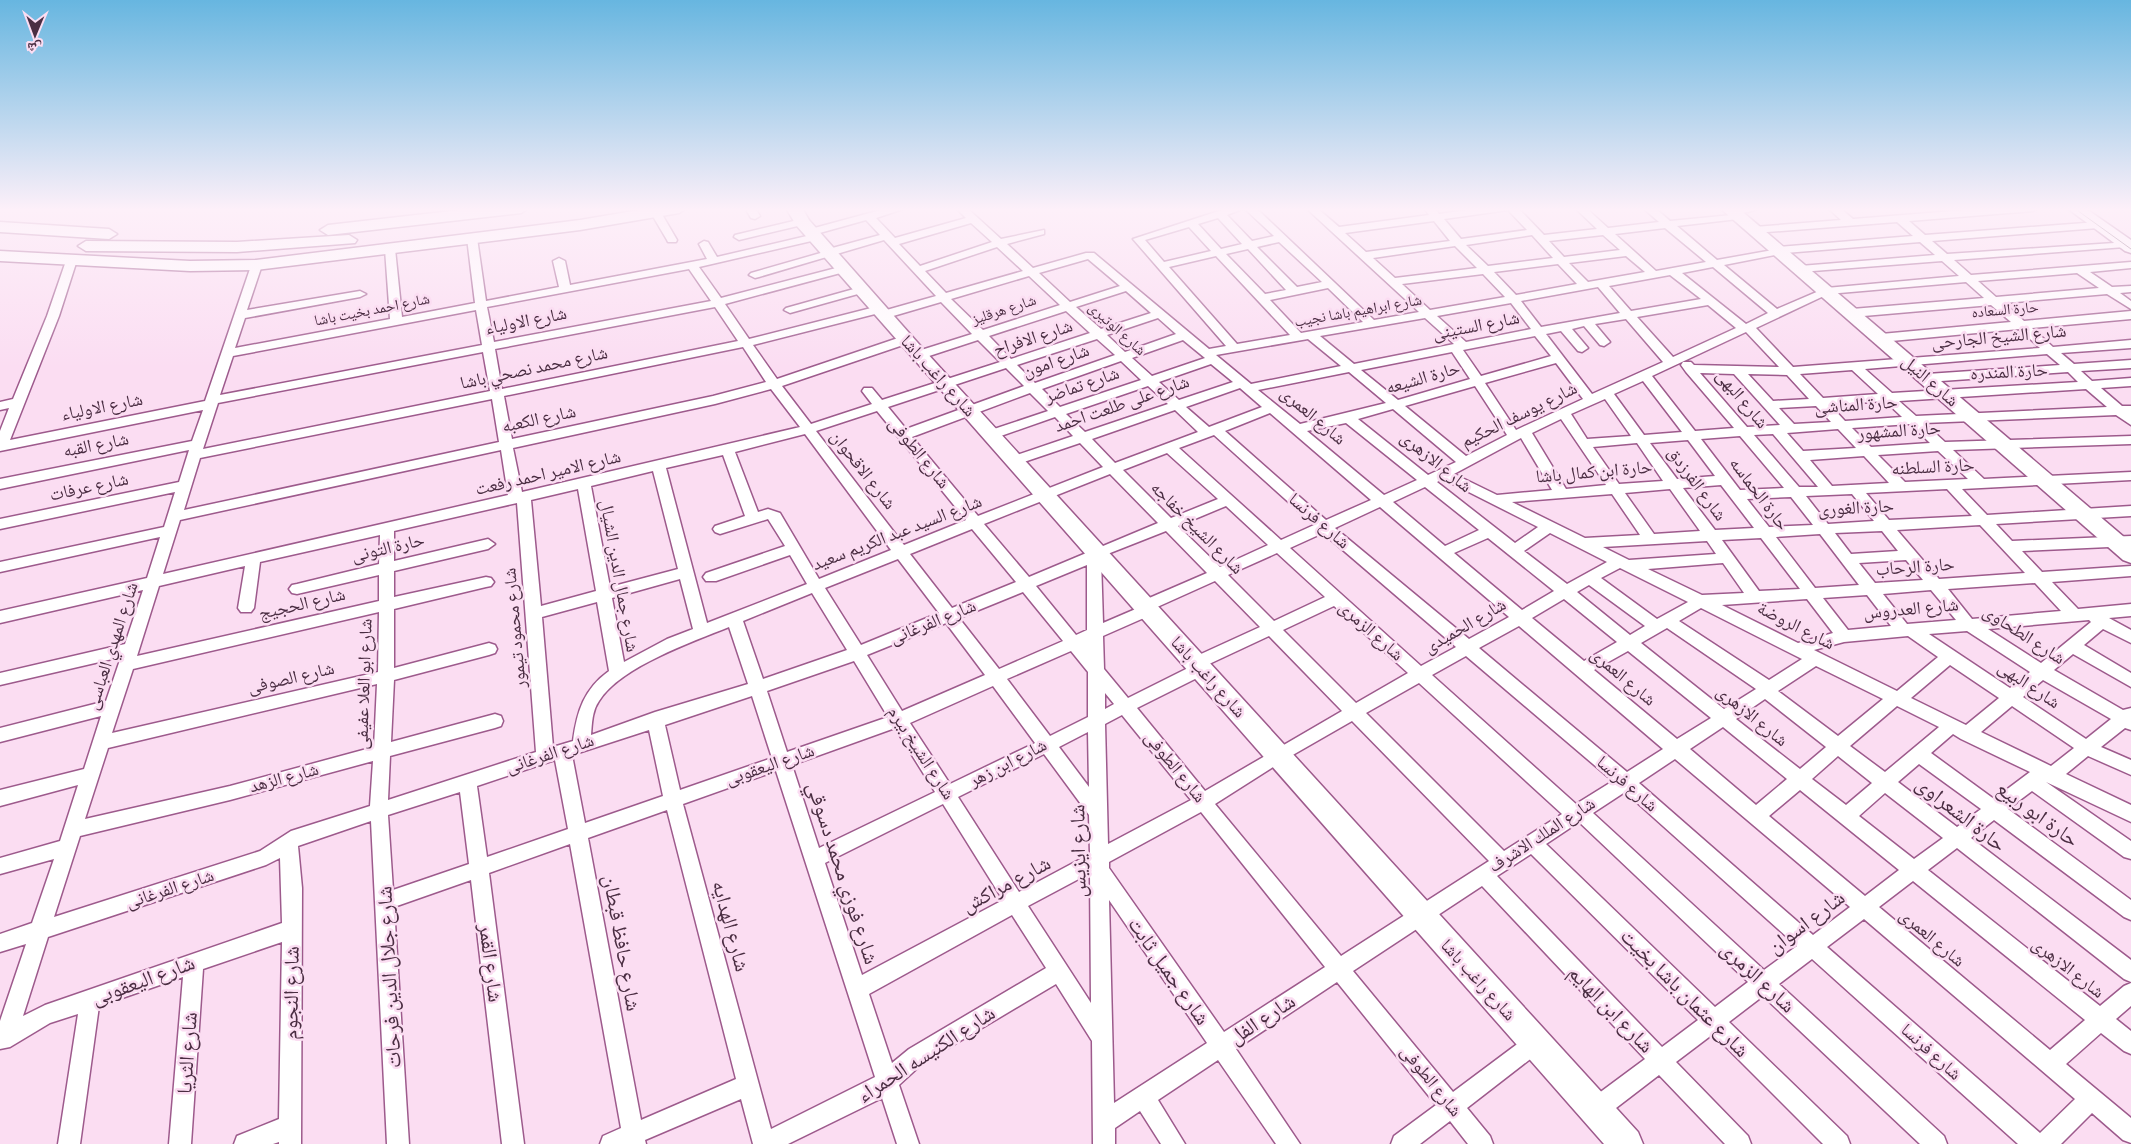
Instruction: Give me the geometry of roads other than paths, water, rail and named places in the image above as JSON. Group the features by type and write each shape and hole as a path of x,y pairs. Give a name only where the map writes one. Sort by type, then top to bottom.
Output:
{"street":[{"path":"0,446 53,316 71,261"},
{"path":"100,261 198,266 256,265 286,261"},
{"path":"391,261 396,321"},
{"name":"شارع محمود تيمور","path":"475,261 488,347 506,445 520,498 533,614 554,753"},
{"path":"559,261 565,289"},
{"name":"شارع احمد بخيت باشا","path":"229,353 711,261"},
{"path":"755,275 779,261"},
{"name":"شارع الاولياء","path":"0,446 212,402 717,303 783,261"},
{"name":"شارع راغب باشا","path":"837,261 1096,555 1146,608 1626,1144"},
{"name":"شارع الشيخ خفاجه","path":"910,261 1112,469 1502,861"},
{"path":"918,270 944,261"},
{"name":"شارع الوتيرى","path":"1018,261 1177,405 1211,431"},
{"name":"شارع محمد نصحي باشا","path":"197,449 497,394 746,343 943,297 1066,261"},
{"name":"شارع العمرى","path":"1095,261 1444,552 2131,1132"},
{"path":"1156,261 1234,348"},
{"path":"1160,266 1179,261"},
{"path":"1227,261 1262,298 1305,335 1353,370 1464,462"},
{"path":"1265,261 1294,292"},
{"path":"1306,261 1372,324"},
{"path":"1370,261 1428,314 1459,347 1478,381 1519,433 1562,494"},
{"path":"1476,261 1514,299 1590,400"},
{"path":"1392,282 1550,261"},
{"path":"1562,261 1586,287"},
{"path":"1639,261 1654,275"},
{"path":"1713,261 1776,314"},
{"name":"شارع ابراهيم باشا نجيب","path":"1210,356 1234,348 1305,335 1729,261"},
{"name":"شارع النيل","path":"1791,261 2083,514 2123,541 2131,555"},
{"path":"1800,269 1900,261"},
{"path":"1949,261 2070,368 2125,410 2131,421"},
{"path":"2069,261 2131,306"},
{"name":"شارع الاقحوان","path":"692,264 717,303 808,430 1100,815"},
{"name":"شارع المهدي العباسى","path":"2,1041 40,931 256,265"},
{"name":"شارع يوسف الحكيم","path":"1146,608 1217,574 1443,474 1519,433 1645,375 1681,363 1746,328 1826,291 2131,265"},
{"path":"1674,272 1746,328 1901,487"},
{"path":"1262,298 1330,284"},
{"name":"شارع البهى","path":"1601,284 1628,315 1681,363 1744,432 1871,589 1906,629 1950,656 2087,748 2131,768"},
{"name":"شارع هرقليز","path":"912,347 980,335 1127,286"},
{"path":"1852,313 2131,289"},
{"path":"790,310 861,290"},
{"path":"241,315 360,294"},
{"name":"شارع الستينى","path":"1245,386 1353,370 1587,322 1710,301"},
{"name":"شارع الافراح","path":"945,385 1160,314"},
{"name":"حارة السعاده","path":"1881,338 2131,315"},
{"path":"1587,322 1604,342"},
{"path":"1564,327 1582,348"},
{"name":"شارع امون","path":"904,434 1184,334"},
{"name":"شارع الشيخ الجارحى","path":"1681,363 1738,370 1790,371 2131,344"},
{"name":"شارع الكعبه","path":"0,567 173,523 506,445 692,406 912,347"},
{"name":"شارع تماضر","path":"990,436 1150,381 1210,356"},
{"name":"حارة الشيعه","path":"1297,429 1348,418 1558,358"},
{"path":"1927,378 2131,364"},
{"path":"1855,366 1980,483"},
{"path":"1738,370 1768,404 1799,456 1829,491"},
{"name":"حارة الحماسه","path":"1645,375 1844,636"},
{"name":"حارة المندره","path":"1768,404 2131,382"},
{"name":"شارع الامير احمد رفعت","path":"0,617 728,451 808,430 945,385"},
{"name":"شارع على طلعت احمد","path":"1013,461 1177,405 1245,386"},
{"name":"شارع الطوفى","path":"868,391 1482,1144"},
{"name":"شارع الفرزدق","path":"1607,393 1756,598"},
{"path":"0,406 19,402"},
{"name":"شارع السيد عبد الكريم سعيد","path":"581,744 588,704 594,693 618,674 672,643 1043,495 1272,408"},
{"name":"حارة المناشى","path":"1584,443 1970,416 2125,410"},
{"path":"1563,413 1650,539"},
{"name":"شارع الازهرى","path":"1348,418 2131,1044"},
{"name":"شارع فرنسا","path":"1211,431 1625,781 2034,1144"},
{"name":"حارة المشهور","path":"1799,456 1940,447 2131,440"},
{"name":"شارع الزمرى","path":"1169,447 1335,599 1577,812 1936,1144"},
{"name":"شارع القبه","path":"0,484 197,449"},
{"path":"728,451 753,518"},
{"path":"659,467 701,630"},
{"name":"شارع الروضة","path":"1443,474 1896,698 1967,734 2043,777 2131,814"},
{"name":"حارة السلطنه","path":"1737,496 2131,476"},
{"name":"حارة ابن كمال باشا","path":"1496,499 1725,480"},
{"name":"شارع جمال الدين الشيال","path":"584,484 618,674"},
{"name":"شارع عرفات","path":"0,524 185,485"},
{"path":"1951,485 2039,577 2089,616 2131,637"},
{"name":"شارع الطحاوى","path":"1855,489 1968,624 2042,671 2128,718"},
{"name":"شارع الفرغانى","path":"0,943 266,858 288,842 379,810 858,653 1226,501"},
{"name":"حارة الغورى","path":"1584,543 2131,511"},
{"name":"شارع الشيخ بيرم","path":"720,529 753,518 774,515 899,720 1101,1037"},
{"path":"1514,551 1549,526"},
{"name":"شارع ابو العلا عفيفى","path":"379,810 386,676 387,528"},
{"path":"1444,552 1490,531"},
{"path":"2010,546 2123,541"},
{"name":"حارة التونى","path":"297,589 488,544"},
{"path":"711,577 794,548"},
{"name":"شارع ايزيس","path":"1096,555 1096,720 1101,865 1101,1037 1104,1144"},
{"path":"1847,559 1911,555"},
{"path":"1624,563 1727,558"},
{"path":"246,608 253,559"},
{"name":"شارع الحميدى","path":"1278,755 1590,578 1624,563"},
{"name":"حارة الرحاب","path":"1702,601 2131,571"},
{"path":"533,614 686,572"},
{"name":"حارة الشعراوى","path":"1590,578 1766,689 1884,783 2131,972"},
{"name":"شارع الحجيج","path":"127,664 486,582"},
{"name":"شارع ابن زهر","path":"815,859 1046,743 1125,706 1271,629 1335,599"},
{"path":"1583,669 1664,625 1702,601"},
{"name":"شارع اليعقوبى","path":"386,902 899,720 1096,634 1146,608"},
{"name":"شارع العدروس","path":"1798,649 1844,636 1906,629 2089,616 2131,610"},
{"path":"1967,734 2073,646 2089,616"},
{"name":"شارع فوزي محمد دسوقي","path":"734,617 908,1144"},
{"path":"2073,646 2131,681"},
{"path":"0,679 132,648"},
{"name":"شارع الصوفى","path":"101,743 386,676 489,649"},
{"path":"1756,816 1896,698 1950,656"},
{"name":"شارع الملك الاشرف","path":"1420,914 1816,658"},
{"path":"0,735 113,706"},
{"name":"شارع اسوان","path":"1595,1110 1995,810 2128,718"},
{"name":"شارع الهدايه","path":"655,720 673,799 764,1144"},
{"name":"شارع الزهد","path":"0,866 70,839 230,792 495,722"},
{"path":"1846,816 1951,726"},
{"name":"شارع حافظ قبطان","path":"554,753 578,833 634,1139"},
{"name":"حارة ابو ربيع","path":"1918,753 2131,910"},
{"name":"شارع مراكش","path":"857,989 1017,904 1101,865 1278,755"},
{"path":"0,798 91,774"},
{"path":"2043,777 2131,852"},
{"name":"شارع القمر","path":"467,782 513,1144"},
{"name":"شارع جلال الدين فرحات","path":"379,810 386,902 398,1144"},
{"name":"شارع النجوم","path":"288,842 292,888 290,1135"},
{"name":"شارع عثمان باشا بخيت","path":"1532,842 1839,1144"},
{"name":"شارع جميل ثابت","path":"1101,865 1221,1046 1289,1144"},
{"name":"شارع ابن الهايم","path":"1482,874 1740,1144"},
{"name":"شارع الفل","path":"1103,1122 1144,1097 1420,914"},
{"name":"شارع اليعقوبى","path":"2,1041 31,1021 292,928"},
{"name":"شارع الثريا","path":"180,1144 194,962"},
{"name":"شارع الكنيسه الحمراء","path":"764,1144 865,1096 888,1082 896,1072 916,1056 1058,971"},
{"path":"2050,1064 2131,993"},
{"path":"69,1144 90,999"},
{"path":"1402,1144 1535,1043"},
{"path":"611,1144 634,1139 748,1085"},
{"path":"1144,1097 1174,1144"},
{"path":"2045,1144 2091,1099"},
{"path":"245,1144 290,1135"}]}
